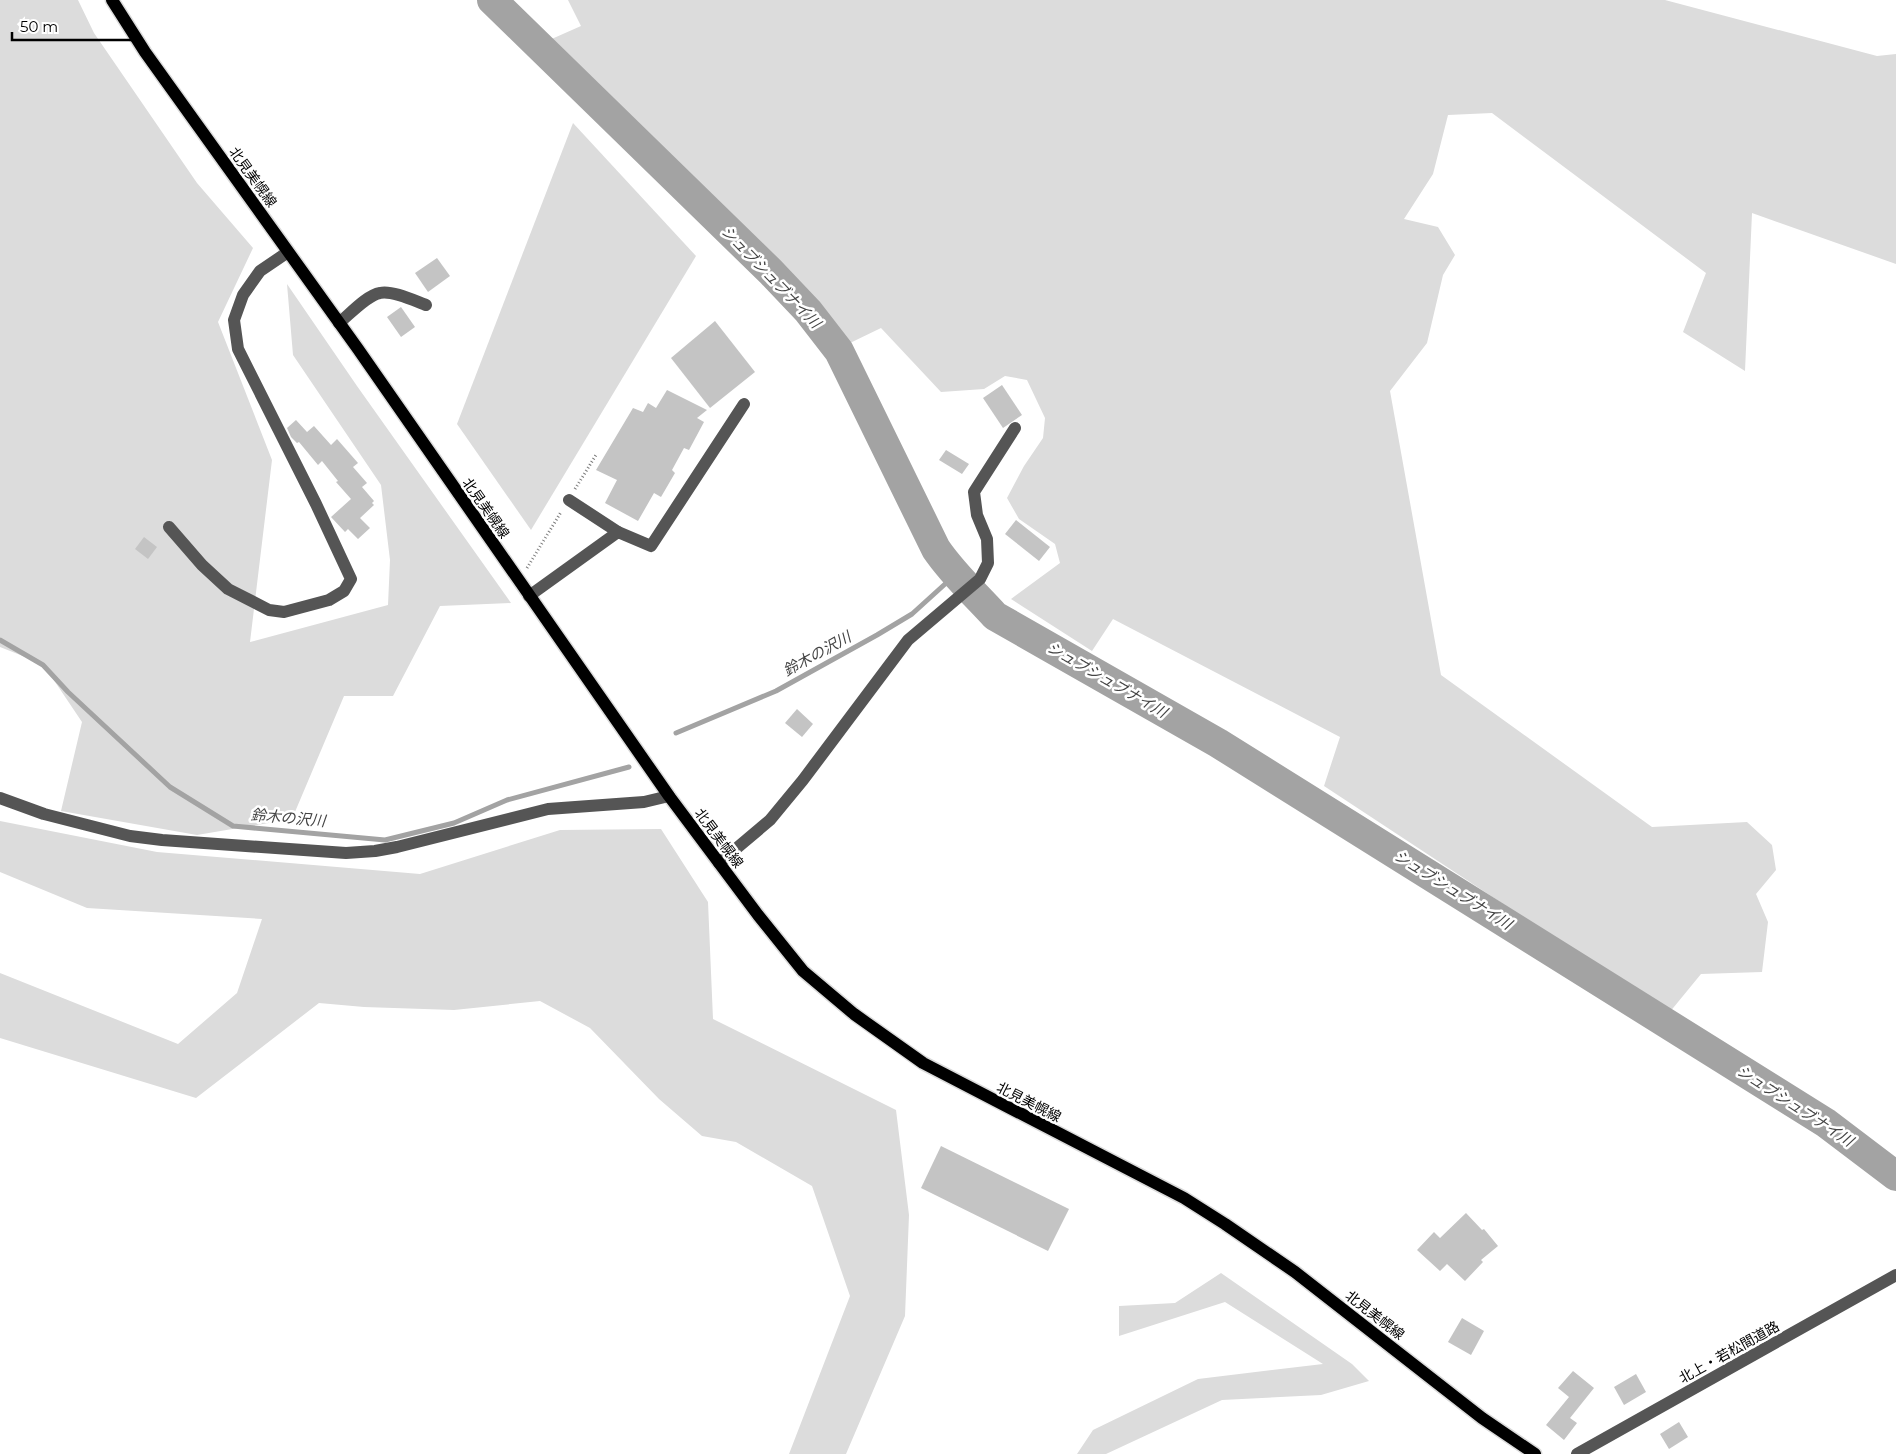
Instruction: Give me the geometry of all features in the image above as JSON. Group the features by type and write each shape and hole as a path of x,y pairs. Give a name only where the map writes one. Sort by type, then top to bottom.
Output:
{"main road":[{"name":"北見美幌線","path":"112,0 145,52 339,324 669,796 758,915 803,971 854,1014 923,1063 1184,1198 1225,1224 1294,1272 1482,1418 1535,1454"}],"street":[{"path":"169,527 202,565 228,589 269,610 284,612 329,600 344,590 351,579 316,504 238,349 234,320 243,295 260,271 288,252"},
{"path":"339,324 364,302 380,292 389,292 426,305"},
{"path":"569,500 618,532 651,546 744,404"},
{"path":"719,863 770,820 803,780 876,680 908,640 962,593 980,580 988,563 987,539 977,514 974,492 1015,428"},
{"path":"529,596 618,532"},
{"path":"0,798 44,814 130,836 346,853 397,847 548,809 644,802 669,796"},
{"name":"北上・若松間道路","path":"1577,1454 1896,1275"}],"path":[{"path":"519,581 596,455"}],"shaded area":[{"path":"0,0 78,0 94,33 197,183 253,248 218,322 272,460 250,642 388,605 390,560 381,485 293,355 287,284 511,603 440,606 393,696 344,696 292,819 197,835 61,811 82,722 43,664 0,647"},
{"path":"568,0 1665,0 1877,56 1896,54 1896,264 1752,213 1745,371 1683,332 1706,273 1492,113 1448,115 1433,174 1404,219 1438,227 1455,255 1443,275 1427,343 1390,391 1441,675 1652,827 1747,822 1772,845 1776,870 1756,894 1768,922 1762,972 1701,974 1669,1013 1324,786 1340,737 1113,619 1092,651 1011,599 1060,563 1055,544 1019,519 1007,498 1024,466 1043,438 1045,418 1027,380 1005,376 984,389 941,392 881,328 850,343 807,326 529,49 581,26"},
{"path":"573,123 696,256 531,530 457,424"},
{"path":"0,821 157,852 420,874 560,830 661,829 708,902 713,1019 896,1110 909,1215 905,1316 846,1454 789,1454 850,1296 812,1186 736,1142 702,1136 659,1099 590,1028 540,1001 454,1010 364,1007 319,1003 196,1098 0,1038 0,973 178,1044 237,993 262,919 87,908 0,872"},
{"path":"1221,1273 1352,1364 1369,1381 1321,1395 1222,1400 1106,1454 1077,1454 1093,1430 1198,1379 1323,1364 1225,1302 1119,1336 1119,1306 1175,1303"}],"building":[{"path":"437,258 450,276 428,292 415,273"},
{"path":"401,307 415,327 401,337 387,317"},
{"path":"715,321 755,372 710,408 671,358"},
{"path":"1002,385 1022,415 1003,428 983,398"},
{"path":"667,390 707,410 697,418 704,422 689,450 684,448 672,470 675,473 661,497 654,493 638,521 605,503 617,480 596,470 633,408 643,412 648,403 656,408"},
{"path":"296,420 307,432 314,426 331,445 337,439 358,463 353,467 367,483 362,487 374,501 372,503 374,505 360,518 370,528 358,539 348,529 345,532 331,517 351,499 336,482 338,481 322,461 318,465 299,442 297,443 291,437 287,428"},
{"path":"946,450 969,464 962,474 939,460"},
{"path":"1016,520 1050,547 1039,561 1005,534"},
{"path":"144,537 157,547 148,559 135,549"},
{"path":"797,709 813,724 802,737 785,723"},
{"path":"941,1146 1069,1209 1048,1251 921,1188"},
{"path":"1466,1213 1482,1230 1484,1229 1498,1246 1481,1260 1483,1262 1465,1281 1447,1264 1440,1271 1417,1250 1434,1232 1440,1238"},
{"path":"1462,1318 1484,1331 1471,1355 1448,1342"},
{"path":"1573,1371 1594,1388 1570,1418 1577,1423 1564,1440 1546,1425 1569,1397 1558,1388"},
{"path":"1636,1374 1646,1392 1624,1405 1614,1387"},
{"path":"1679,1422 1688,1437 1669,1449 1660,1434"}],"waterway":[{"name":"シュブシュブナイ川","path":"492,0 771,272 808,311 839,351 936,549 995,616 1218,743 1826,1123 1896,1176"},
{"name":"鈴木の沢川","path":"676,733 776,691 877,635 912,614 955,575"},
{"name":"鈴木の沢川","path":"0,640 43,665 68,692 170,787 233,826 385,840 454,823 507,800 629,767"}]}
